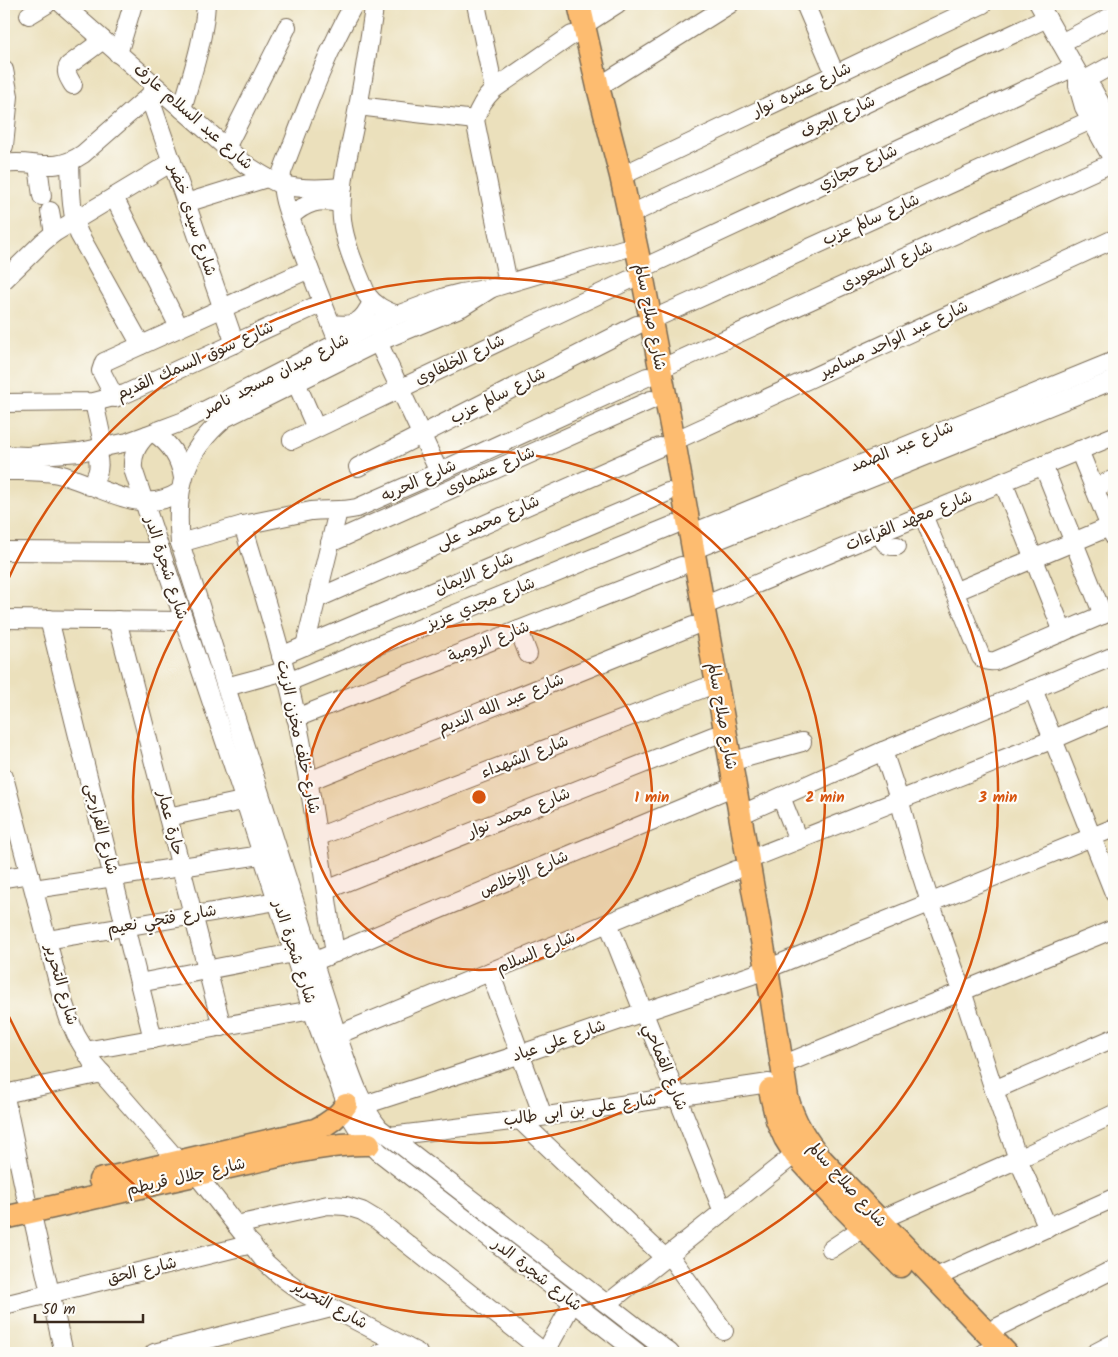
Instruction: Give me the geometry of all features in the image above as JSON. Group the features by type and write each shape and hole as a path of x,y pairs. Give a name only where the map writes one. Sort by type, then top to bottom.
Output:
{"main road":[{"name":"شارع صلاح سالم","path":"565,4 579,21 621,176 629,215 635,274 685,544 693,626 713,736 729,789 740,816 742,865"},
{"name":"شارع صلاح سالم","path":"579,21 623,249 635,274"},
{"name":"شارع صلاح سالم","path":"653,373 651,400 667,444 668,492 703,606 730,762 729,789 760,972 782,1065 787,1097 798,1128 849,1200"},
{"name":"شارع صلاح سالم","path":"760,972 772,1102 785,1138 795,1154 849,1200 985,1348 1006,1353"},
{"name":"شارع جلال قريطم","path":"304,1142 315,1130 328,1124 355,1105"},
{"name":"شارع جلال قريطم","path":"4,1218 28,1204 304,1142 338,1144 380,1140"},
{"name":"شارع جلال قريطم","path":"4,1202 28,1204"},
{"name":"شارع صلاح سالم","path":"872,1224 934,1278 985,1348"}],"street":[{"path":"29,15 47,4"},
{"name":"شارع عبد السلام عارف","path":"62,4 118,54 154,92 182,109 245,164 274,181 342,195"},
{"path":"118,54 133,4"},
{"path":"182,109 199,52 206,4"},
{"path":"186,203 274,181 282,172 312,95 354,4"},
{"path":"374,4 342,195 342,221 346,239 364,288 372,302 378,308 397,315"},
{"path":"476,4 494,89"},
{"path":"500,286 475,120 482,103 494,89 579,21 617,4"},
{"path":"598,87 730,4"},
{"path":"805,4 836,74"},
{"name":"شارع عشره نوار","path":"621,176 983,4"},
{"path":"1043,11 1079,73 1093,90 1114,128"},
{"name":"شارع الجرف","path":"629,215 1043,11"},
{"path":"1061,43 1114,15"},
{"path":"226,148 287,27"},
{"path":"72,85 66,72 69,65 103,40"},
{"name":"شارع حجازي","path":"635,274 1079,73 1114,64"},
{"path":"4,70 9,105 4,140"},
{"path":"1079,73 1078,86 1080,97 1114,162"},
{"path":"4,164 54,165 70,162 83,154 154,92"},
{"name":"شارع سيدى خضر","path":"154,92 172,162 234,344"},
{"path":"358,106 475,120"},
{"name":"شارع سالم عزب","path":"358,467 644,322 1091,120"},
{"path":"70,162 74,220 79,234 141,345"},
{"path":"4,277 54,233 172,162"},
{"name":"شارع السعودى","path":"653,373 1114,162"},
{"path":"38,165 54,233"},
{"path":"274,181 284,201 308,269 339,344"},
{"path":"290,217 298,209 308,204 330,201 342,195"},
{"path":"114,197 179,327"},
{"name":"شارع عبد الواحد مسامير","path":"667,444 1114,239"},
{"name":"شارع ميدان مسجد ناصر","path":"181,485 190,460 199,444 225,418 367,328 453,295 500,286 623,249"},
{"path":"115,398 102,375 101,370 104,362 308,269"},
{"name":"شارع الخلفاوى","path":"292,440 635,274"},
{"name":"شارع ميدان مسجد ناصر","path":"4,455 57,454 128,442 184,421 462,307 500,286"},
{"path":"331,324 343,325 355,322 366,316 372,302"},
{"name":"شارع سوق السمك القديم","path":"4,403 94,402 115,398 322,303"},
{"path":"378,342 439,472"},
{"name":"شارع عبد الصمد","path":"685,544 1114,360"},
{"name":"شارع الحريه","path":"180,543 243,525 311,511 338,511 357,508 653,373"},
{"path":"293,375 316,428"},
{"name":"شارع عبد الصمد","path":"685,544 1114,380"},
{"name":"شارع عشماوى","path":"330,543 651,400"},
{"path":"89,486 94,481 99,468 99,448 94,402"},
{"path":"4,471 42,471 57,474 112,494 144,501 163,500 172,497 181,485 182,469 168,444 151,434"},
{"name":"شارع شجرة الدر","path":"151,434 139,443 135,450 132,462 133,469 183,621 253,799 314,962 337,1035 355,1105 352,1119 360,1132 380,1140 622,1315 670,1353"},
{"name":"شارع معهد القراءات","path":"703,606 1114,436"},
{"name":"شارع محمد على","path":"316,599 667,444"},
{"path":"954,592 1074,542 1113,529 1079,450"},
{"path":"922,515 981,657 989,662 995,661 1109,612 1074,542 1044,465"},
{"path":"1094,488 1114,479"},
{"path":"1004,482 1063,632"},
{"name":"شارع شجرة الدر","path":"181,485 178,520 180,543 226,687 253,799 262,855 312,1010 355,1105"},
{"name":"شارع الايمان","path":"285,670 305,646 668,492"},
{"path":"305,646 338,511"},
{"name":"شارع خلف مخزن الزيت","path":"243,525 285,670 296,718 309,782 335,953"},
{"path":"880,533 884,543 890,546 897,546"},
{"name":"شارع الرومية","path":"296,718 519,630 685,544"},
{"name":"شارع مجدي عزيز","path":"285,670 685,544"},
{"path":"4,551 161,552"},
{"path":"4,619 183,621"},
{"name":"شارع الفرارجى","path":"49,619 153,1039"},
{"name":"حارة عمار","path":"117,620 222,1027"},
{"name":"شارع عبد الله النديم","path":"309,782 693,626"},
{"path":"519,630 528,654"},
{"path":"740,816 883,751 1114,656"},
{"path":"226,687 285,670"},
{"name":"شارع الشهداء","path":"318,837 704,688"},
{"path":"1033,689 1114,893"},
{"name":"شارع السلام","path":"337,1035 608,923 798,840 1054,739 1114,713"},
{"name":"شارع محمد نوار","path":"326,890 713,736"},
{"path":"730,762 802,742"},
{"path":"883,751 930,902 962,991 994,1090 1018,1159 1048,1228"},
{"name":"شارع التحرير","path":"4,777 8,808 32,882 69,1019 85,1051 102,1073 236,1225 266,1263 303,1293 412,1350"},
{"name":"شارع الإخلاص","path":"314,962 729,789"},
{"path":"781,797 798,840"},
{"path":"168,817 253,799"},
{"name":"شارع على عياد","path":"355,1105 520,1054 760,972 1114,828"},
{"path":"4,878 32,882 113,877 262,855"},
{"name":"شارع فتحي نعيم","path":"47,940 277,900"},
{"name":"شارع القماحي","path":"608,923 723,1212"},
{"path":"782,1065 1114,929"},
{"path":"139,983 294,953"},
{"path":"490,972 543,1116"},
{"path":"85,1051 312,1010"},
{"path":"994,1090 1114,1038"},
{"path":"64,1353 28,1204 4,1093 102,1073"},
{"name":"شارع على بن ابى طالب","path":"380,1140 769,1083"},
{"path":"831,1249 872,1224 1114,1114"},
{"path":"520,1120 667,1257 724,1331"},
{"name":"شارع شجرة الدر","path":"380,1140 379,1152 638,1353"},
{"path":"607,1304 795,1154"},
{"path":"934,1278 1114,1198"},
{"path":"236,1225 328,1205 346,1206 362,1211 377,1220 545,1353 573,1302"},
{"name":"شارع الحق","path":"4,1305 252,1244"},
{"path":"985,1348 1114,1269"},
{"path":"154,1353 331,1308"},
{"path":"609,1330 622,1315"},
{"path":"1096,1353 1114,1343"},
{"path":"380,1353 412,1350"}]}
